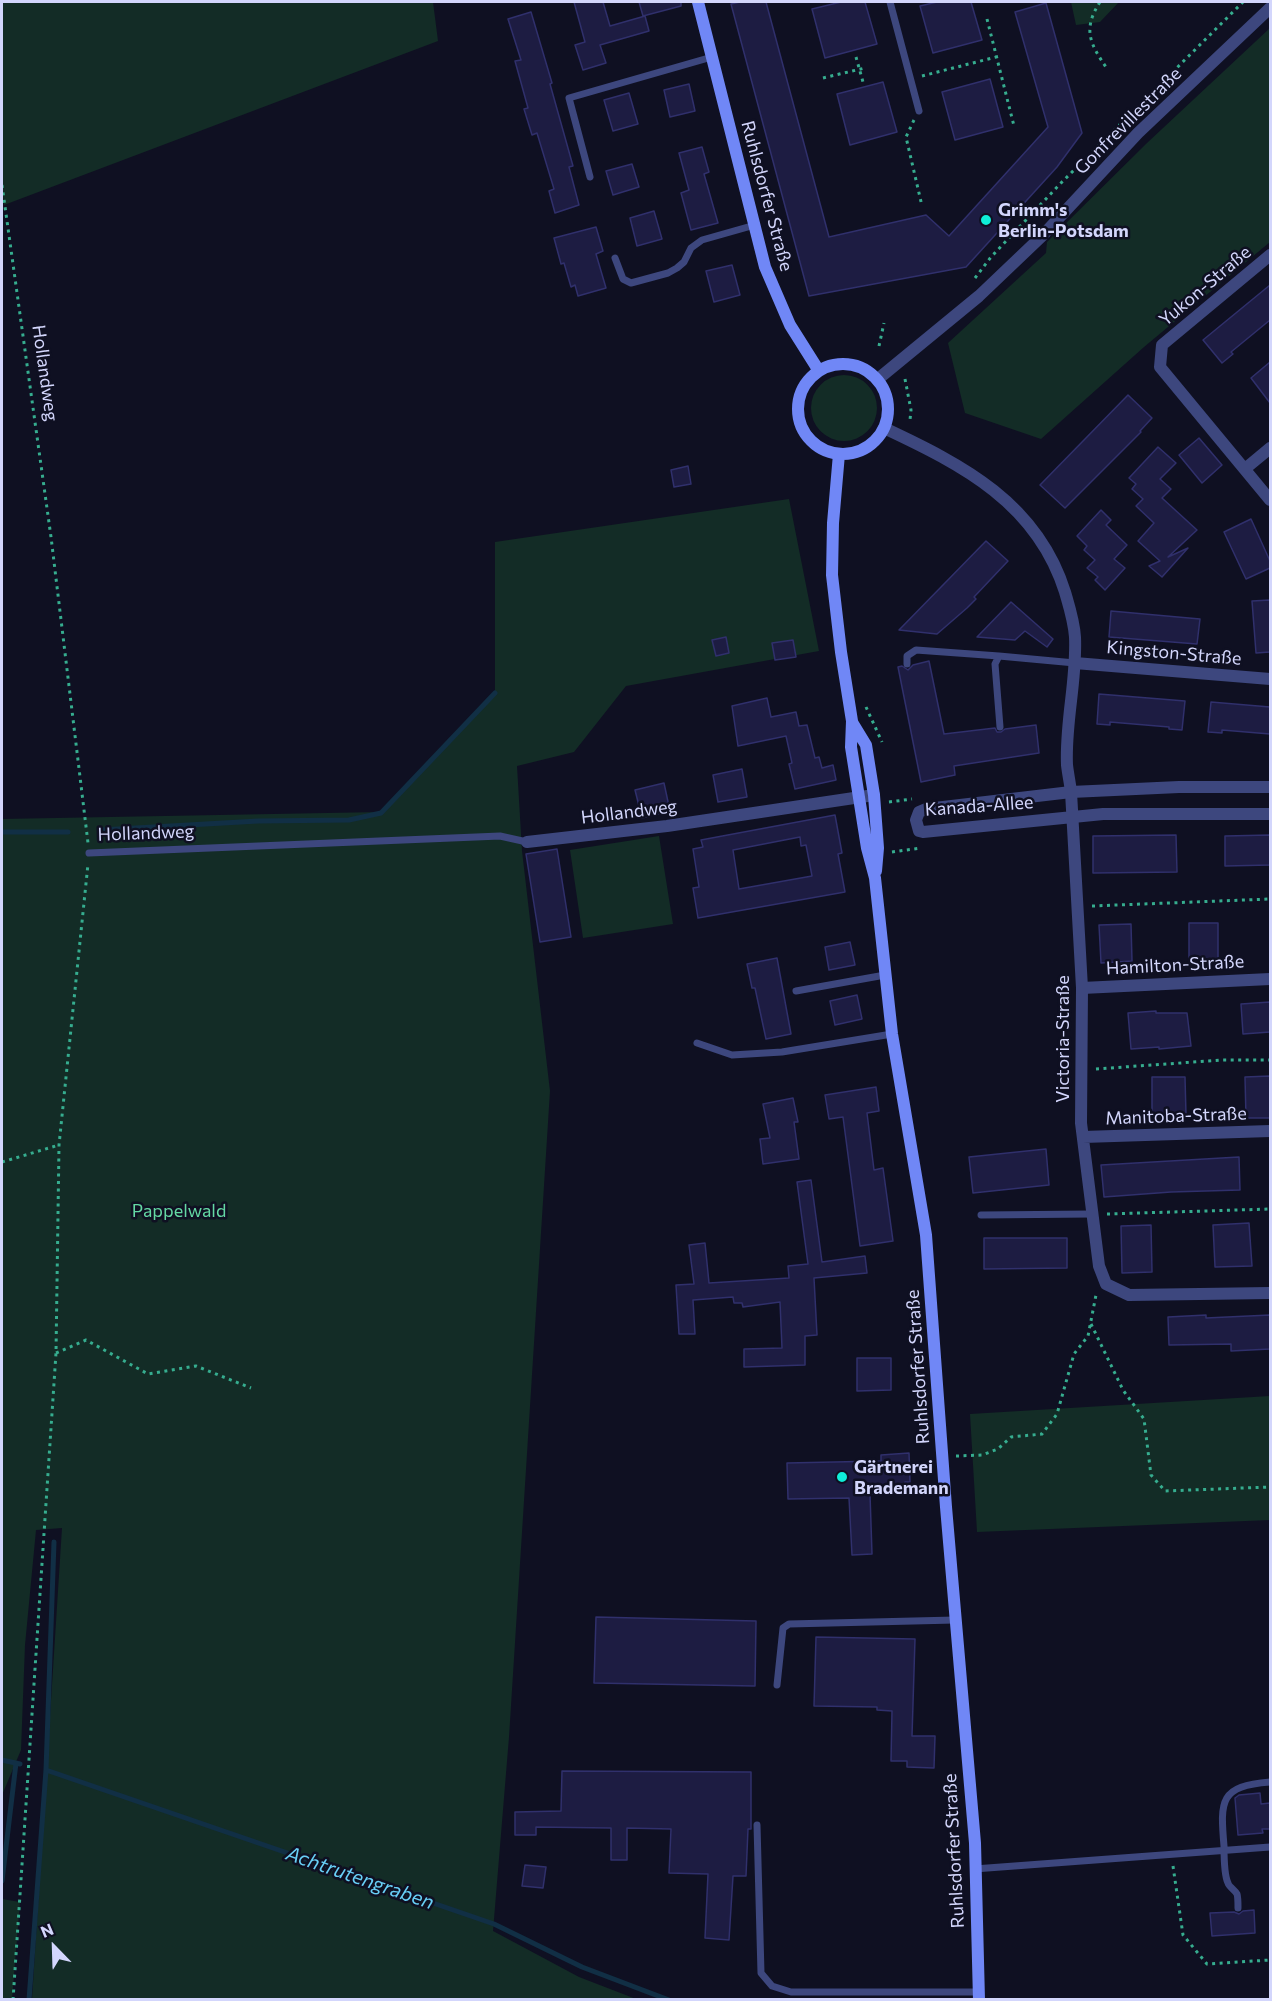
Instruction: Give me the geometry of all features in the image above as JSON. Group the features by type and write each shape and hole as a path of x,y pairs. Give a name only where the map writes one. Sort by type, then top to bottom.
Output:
{"main road":[{"name":"Ruhlsdorfer Straße","path":"698,2 765,267 790,325 819,371"},
{"path":"856,365 878,379 886,394 889,412 884,429 876,440 866,448 853,453 839,454 829,452 812,441 801,424 799,405 805,386 819,371 831,366 856,365"},
{"name":"Ruhlsdorfer Straße","path":"839,454 833,523 832,575 852,721 851,747 867,848 875,878 892,1034 926,1235 955,1620 975,1843 978,1996"},
{"name":"Ruhlsdorfer Straße","path":"852,721 866,746 874,795 878,848 875,878"}],"street":[{"name":"Gonfrevillestraße","path":"878,379 979,296 1043,235 1138,133 1270,8"},
{"name":"Yukon-Straße","path":"1246,468 1160,367 1162,345 1270,255"},
{"name":"Victoria-Straße","path":"884,429 958,465 983,482 1022,515 1051,557 1070,609 1075,635 1075,663 1067,765 1071,792 1082,988 1080,1070 1083,1137 1099,1266 1106,1284"},
{"path":"1270,448 1246,468 1270,500"},
{"name":"Kingston-Straße","path":"1075,663 1270,679"},
{"name":"Kanada-Allee","path":"1270,788 1179,787 1071,792 926,809 919,812 916,820 919,831 923,832 1103,814 1270,814"},
{"name":"Hollandweg","path":"527,842 667,826 874,795"},
{"name":"Hamilton-Straße","path":"1082,988 1270,979"},
{"name":"Manitoba-Straße","path":"1083,1137 1270,1131"},
{"path":"1106,1284 1129,1295 1270,1293"}],"lane":[{"path":"890,2 919,111"},
{"path":"590,177 569,98 712,57"},
{"path":"615,258 623,279 631,283 668,273 677,268 684,262 691,248 702,240 754,225"},
{"path":"907,664 907,656 916,650 1075,663"},
{"path":"999,656 995,664 1000,727"},
{"name":"Hollandweg","path":"89,853 500,836 527,842"},
{"path":"796,991 885,975"},
{"path":"697,1043 732,1055 782,1052 892,1034"},
{"path":"981,1215 1092,1214"},
{"path":"777,1685 783,1628 789,1624 955,1620"},
{"path":"1238,1908 1236,1893 1228,1883 1221,1817 1222,1805 1228,1795 1238,1787 1270,1782"},
{"path":"757,1825 761,1973 772,1986 791,1992 978,1996"},
{"path":"974,1869 1270,1847"}],"path":[{"path":"1100,2 1092,14 1088,27 1093,48 1108,70"},
{"path":"986,263 1125,118 1243,2"},
{"path":"987,19 1014,126"},
{"path":"856,57 863,82"},
{"path":"910,79 996,57"},
{"path":"823,78 865,68"},
{"path":"919,111 906,137 922,206"},
{"name":"Hollandweg","path":"2,185 51,537 89,853"},
{"path":"879,345 884,323"},
{"path":"905,379 911,410 910,420"},
{"path":"888,853 922,848"},
{"path":"13,2000 56,1353 59,1145 89,853"},
{"path":"1078,907 1270,899"},
{"path":"1080,1070 1222,1060 1270,1060"},
{"path":"2,1162 59,1145"},
{"path":"1092,1214 1270,1209"},
{"path":"942,1456 981,1455 998,1449 1011,1437 1042,1434 1057,1414 1064,1395 1068,1368 1074,1354 1088,1336 1095,1296 1106,1284"},
{"path":"1091,1324 1123,1390 1144,1419 1151,1475 1166,1491 1270,1487"},
{"path":"56,1353 86,1340 148,1374 196,1366 251,1388"},
{"path":"1172,1855 1184,1935 1206,1964 1270,1960"}],"green space":[{"path":"2,2 433,2 438,41 4,205 2,185"},
{"path":"1071,2 1119,2 1100,22 1076,25"},
{"path":"1270,28 1270,242 1144,347 1041,439 965,413 948,343 1046,253 1047,242 1147,143"},
{"path":"837,375 851,375 863,380 872,389 877,408 875,421 868,432 851,441 837,441 825,436 816,427 811,415 811,401 816,389 825,380"},
{"name":"Pappelwald","path":"789,499 819,651 626,686 574,752 517,766 522,851 550,1091 509,1737 493,1931 579,1977 636,1999 32,1999 62,1528 36,1530 25,1645 21,1750 2,1795 2,819 381,812 495,693 495,542"},
{"path":"659,836 673,924 583,938 570,850"},
{"path":"1270,1396 1270,1520 977,1532 970,1414"},
{"path":"2,1899 20,1902 12,1999 2,1999"}],"building":[{"path":"574,2 603,2 610,26 645,16 649,31 600,45 606,63 583,70 575,45 585,42"},
{"path":"639,2 681,2 681,6 643,16"},
{"path":"766,2 829,237 926,215 949,236 1048,127 1015,12 1046,3 1082,133 1057,167 966,267 809,296 731,4"},
{"path":"841,2 865,2 877,44 825,58 812,9"},
{"path":"937,2 971,2 982,40 933,53 920,6"},
{"path":"531,12 573,166 569,167 579,205 555,213 549,191 554,189 537,133 532,135 524,109 528,108 515,61 521,60 508,19"},
{"path":"990,79 1003,127 955,140 942,92"},
{"path":"883,82 897,132 850,145 837,94"},
{"path":"689,84 695,111 670,117 664,90"},
{"path":"629,93 638,124 613,131 604,100"},
{"path":"702,147 709,172 704,174 718,223 691,230 681,193 689,190 679,153"},
{"path":"632,164 639,187 613,195 606,171"},
{"path":"654,211 662,239 637,246 630,218"},
{"path":"596,227 603,251 596,254 606,288 578,296 575,285 571,287 564,263 561,264 554,238"},
{"path":"732,265 740,295 714,302 706,271"},
{"path":"1270,285 1270,320 1231,352 1233,354 1222,363 1203,340"},
{"path":"1270,362 1270,403 1251,378"},
{"path":"1128,395 1152,418 1141,432 1065,508 1040,485"},
{"path":"1199,438 1222,465 1202,483 1179,455"},
{"path":"1158,447 1176,463 1160,479 1171,489 1162,498 1197,530 1168,557 1188,548 1162,577 1149,566 1160,561 1138,541 1154,523 1136,506 1143,499 1132,489 1136,484 1129,478"},
{"path":"688,466 691,484 674,487 671,470"},
{"path":"1101,510 1111,520 1106,525 1127,545 1114,559 1125,568 1105,590 1095,580 1098,577 1087,568 1095,560 1084,550 1087,546 1077,536"},
{"path":"1251,519 1270,561 1270,568 1246,579 1224,532"},
{"path":"986,541 1008,561 974,597 976,599 937,634 899,630"},
{"path":"1270,600 1270,652 1256,653 1252,601"},
{"path":"1011,602 1053,639 1047,647 1025,631 1015,640 977,637"},
{"path":"1111,611 1200,619 1197,644 1109,637"},
{"path":"726,637 729,653 716,656 712,640"},
{"path":"793,640 796,657 775,660 772,643"},
{"path":"929,661 944,734 995,728 997,732 1001,732 1005,729 1036,725 1039,753 954,766 955,775 921,782 898,667 902,666 908,670 913,665"},
{"path":"1099,694 1185,701 1182,730 1110,722 1110,725 1097,724"},
{"path":"767,698 771,717 796,712 799,726 807,725 815,758 819,757 822,768 833,765 836,780 795,789 786,736 738,746 732,706"},
{"path":"1211,702 1270,707 1270,734 1222,730 1222,733 1208,732"},
{"path":"742,769 747,797 718,802 713,775"},
{"path":"664,783 670,811 642,818 635,790"},
{"path":"835,815 842,853 838,854 845,892 698,918 693,888 699,887 693,849 703,847 701,840","holes":["800,837 801,846 806,845 812,876 739,889 733,850"]},
{"path":"1176,835 1177,872 1093,873 1093,836"},
{"path":"1270,835 1270,865 1225,866 1225,836"},
{"path":"557,849 571,937 540,942 526,854"},
{"path":"1189,923 1218,923 1218,961 1189,961"},
{"path":"1131,924 1132,961 1101,963 1099,925"},
{"path":"850,942 855,965 829,970 825,947"},
{"path":"777,958 791,1034 766,1039 755,988 752,988 747,964"},
{"path":"857,995 862,1019 835,1025 830,1001"},
{"path":"1270,1002 1270,1032 1243,1034 1241,1004"},
{"path":"1156,1011 1156,1013 1187,1013 1191,1046 1131,1049 1128,1013"},
{"path":"1270,1076 1270,1118 1246,1118 1245,1077"},
{"path":"1152,1077 1185,1077 1186,1115 1152,1115"},
{"path":"876,1087 879,1111 867,1113 874,1170 883,1168 893,1241 860,1246 843,1117 829,1119 825,1095"},
{"path":"793,1098 798,1122 794,1122 799,1159 763,1164 760,1139 770,1138 763,1104"},
{"path":"1046,1149 1049,1185 973,1193 969,1157"},
{"path":"1239,1157 1240,1190 1104,1197 1101,1165"},
{"path":"811,1180 822,1262 865,1256 867,1273 814,1278 817,1335 805,1336 805,1365 744,1367 744,1349 782,1348 780,1302 743,1307 742,1303 734,1303 733,1297 693,1300 695,1334 679,1334 676,1285 694,1284 689,1245 705,1243 709,1283 789,1278 788,1266 808,1264 797,1182"},
{"path":"1249,1223 1252,1266 1215,1267 1213,1225"},
{"path":"1151,1225 1152,1272 1122,1273 1121,1226"},
{"path":"984,1238 1067,1238 1067,1268 984,1269"},
{"path":"1206,1315 1206,1318 1270,1315 1270,1349 1231,1351 1231,1344 1169,1345 1168,1317"},
{"path":"857,1358 891,1358 891,1390 857,1391"},
{"path":"909,1453 910,1482 905,1482 905,1492 870,1494 872,1554 852,1555 849,1498 788,1499 787,1463 881,1461 881,1455"},
{"path":"596,1617 756,1621 755,1686 594,1683"},
{"path":"816,1637 915,1639 912,1736 935,1736 934,1768 907,1767 907,1761 891,1761 892,1711 877,1710 877,1707 814,1706"},
{"path":"562,1771 751,1772 751,1829 748,1829 746,1876 733,1876 729,1940 705,1938 708,1874 669,1873 671,1829 627,1828 627,1860 611,1860 611,1828 536,1827 536,1835 515,1835 515,1812 561,1811"},
{"path":"1260,1793 1261,1804 1270,1803 1270,1829 1262,1829 1263,1833 1238,1835 1235,1798 1239,1795"},
{"path":"525,1865 546,1867 543,1888 522,1886"},
{"path":"1254,1910 1255,1933 1212,1936 1210,1913 1234,1912 1239,1914 1243,1911"}],"waterway":[{"path":"101,830 258,821 349,820 381,813 495,693"},
{"path":"2,832 68,832"},
{"name":"Achtrutengraben","path":"29,2000 46,1770 54,1542"},
{"name":"Achtrutengraben","path":"2,1760 20,1764"},
{"path":"2,1881 16,1763"},
{"name":"Achtrutengraben","path":"46,1770 494,1924 582,1967 669,2000"}],"place":[{"name":"Grimm's Berlin-Potsdam","path":"986,220"},
{"name":"Gärtnerei Brademann","path":"842,1477"}]}
